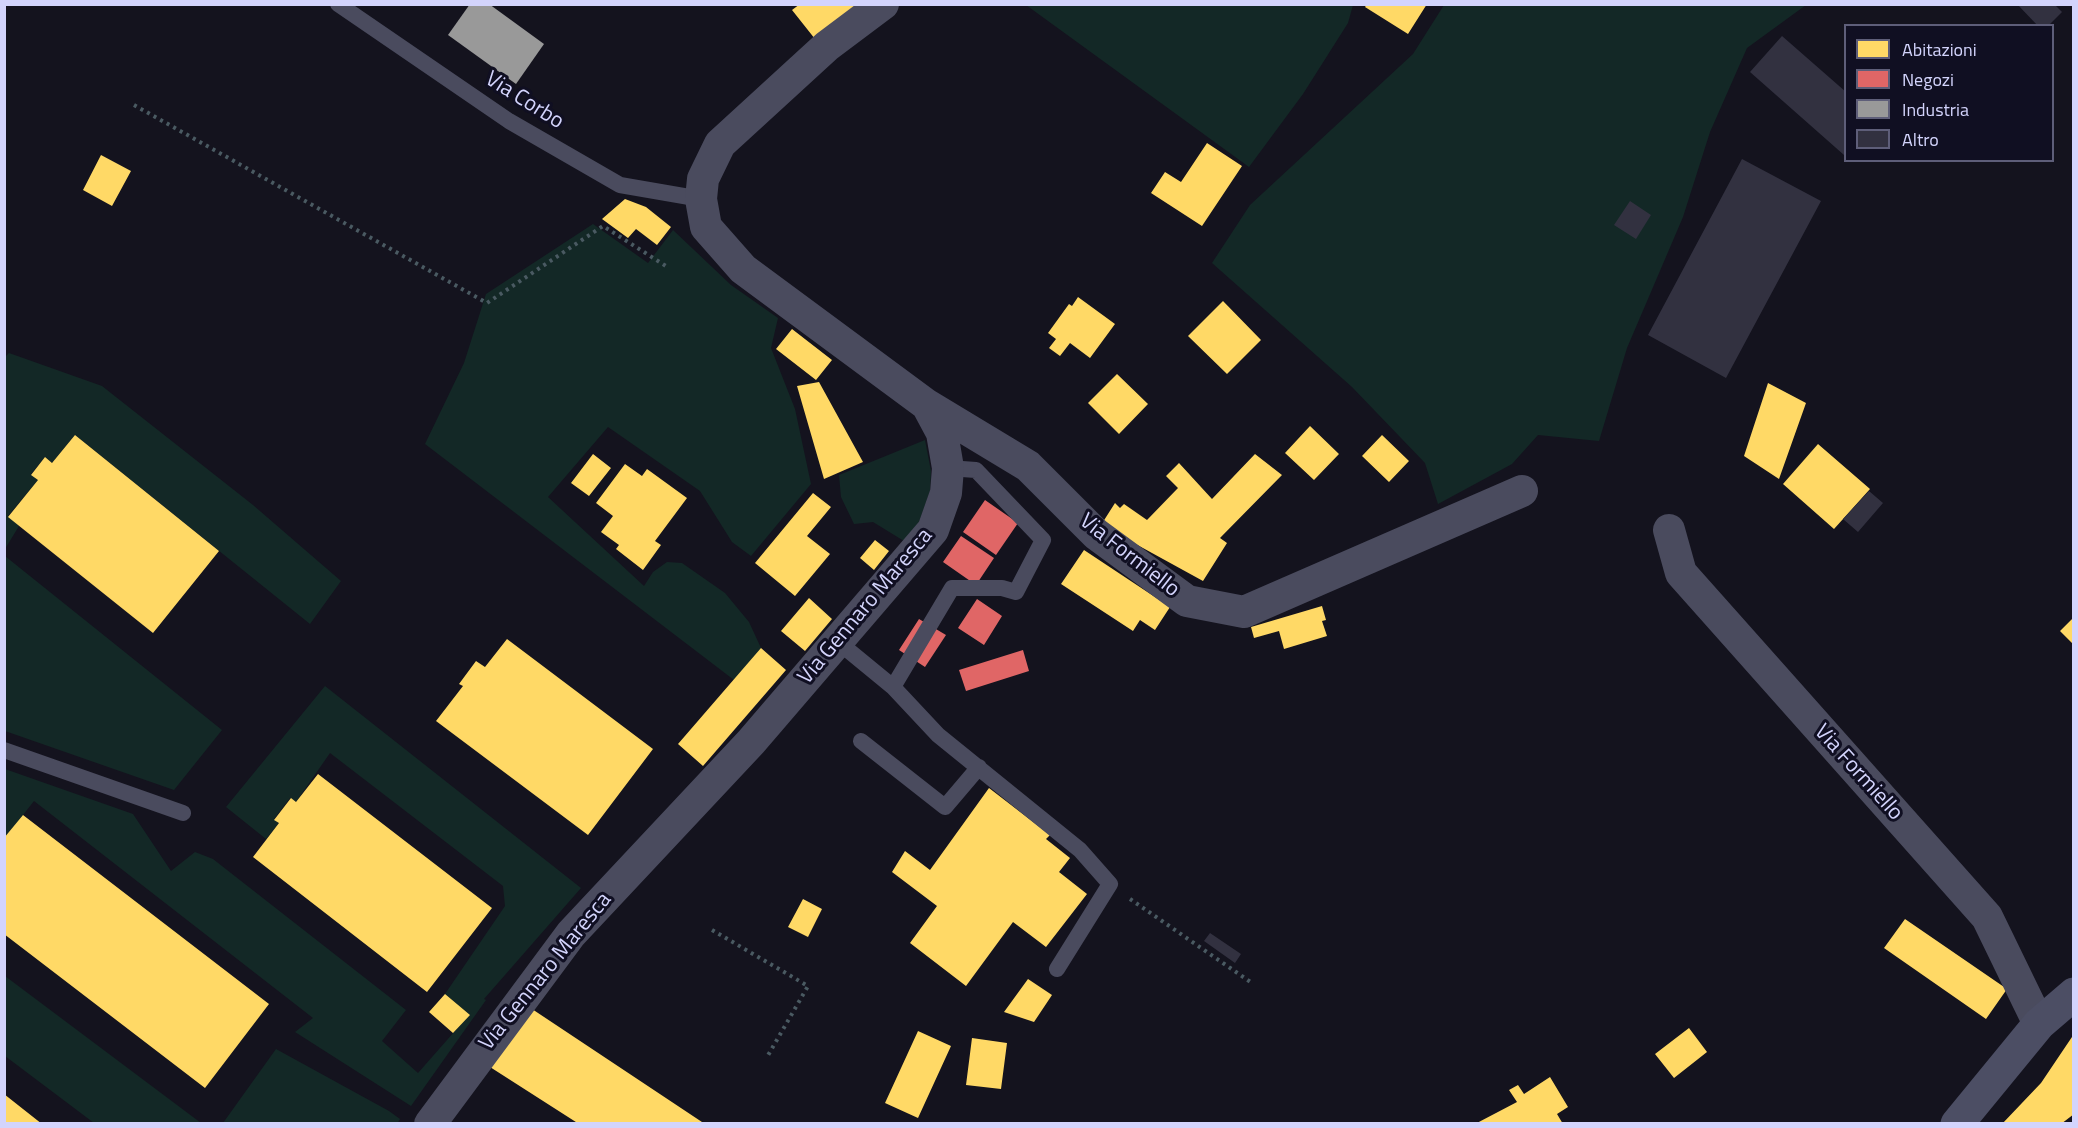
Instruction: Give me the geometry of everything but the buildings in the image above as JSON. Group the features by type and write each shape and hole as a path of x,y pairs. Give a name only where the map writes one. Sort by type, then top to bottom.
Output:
{"main road":[{"path":"1958,1124 2039,1024 2073,994"}],"street":[{"name":"Via Gennaro Maresca","path":"430,1124 571,934 751,742 933,530 946,493 948,468 942,433 927,405 743,270 706,227 701,199 703,179 720,144 827,46 883,4"},
{"name":"Via Formiello","path":"927,405 1028,466 1096,534 1187,602 1244,612 1522,491"},
{"name":"Via Formiello","path":"1669,530 1681,573 1987,917 2039,1024"}],"lane":[{"name":"Via Corbo","path":"338,4 509,121 620,185 701,199"},
{"path":"893,687 952,588 1002,588 1016,592 1042,540 976,470 948,468"},
{"path":"837,641 893,687 938,735 1080,850 1110,884 1057,969"},
{"path":"861,741 945,807 979,767"},
{"path":"4,750 183,813"}],"path":[{"path":"134,105 487,303 603,226 669,268"},
{"path":"1110,884 1252,983"},
{"path":"712,930 808,986 767,1057"}],"green space":[{"path":"1026,5 1353,5 1348,23 1303,94 1249,167"},
{"path":"1444,5 1806,5 1747,48 1710,132 1683,217 1627,348 1599,441 1538,435 1512,464 1438,504 1425,463 1352,387 1212,263 1250,205 1413,54"},
{"path":"593,224 648,263 673,230 731,285 778,318 771,348 795,409 811,484 751,556 732,542 700,491 608,427 548,497 644,586 653,572 667,562 682,563 725,593 749,622 761,648 734,680 425,444 464,363 486,294"},
{"path":"9,353 102,386 253,505 341,581 310,624 75,435 52,463 45,457 31,474 38,480 8,516 19,526 5,549 4,358"},
{"path":"925,440 931,471 930,491 919,522 904,541 873,522 854,524 841,497 839,475"},
{"path":"5,556 222,730 174,790 5,731"},
{"path":"325,686 581,888 484,999 486,1000 411,1106 295,1032 313,1018 34,801 5,838 5,769 133,814 171,871 195,852 213,859 406,1010 382,1041 418,1073 469,1015 445,994 505,906 503,886 330,753 296,802 290,798 274,819 279,823 266,839 226,807"},
{"path":"4,976 201,1123 94,1123 5,1056"},
{"path":"276,1049 400,1119 397,1124 223,1123"}]}
